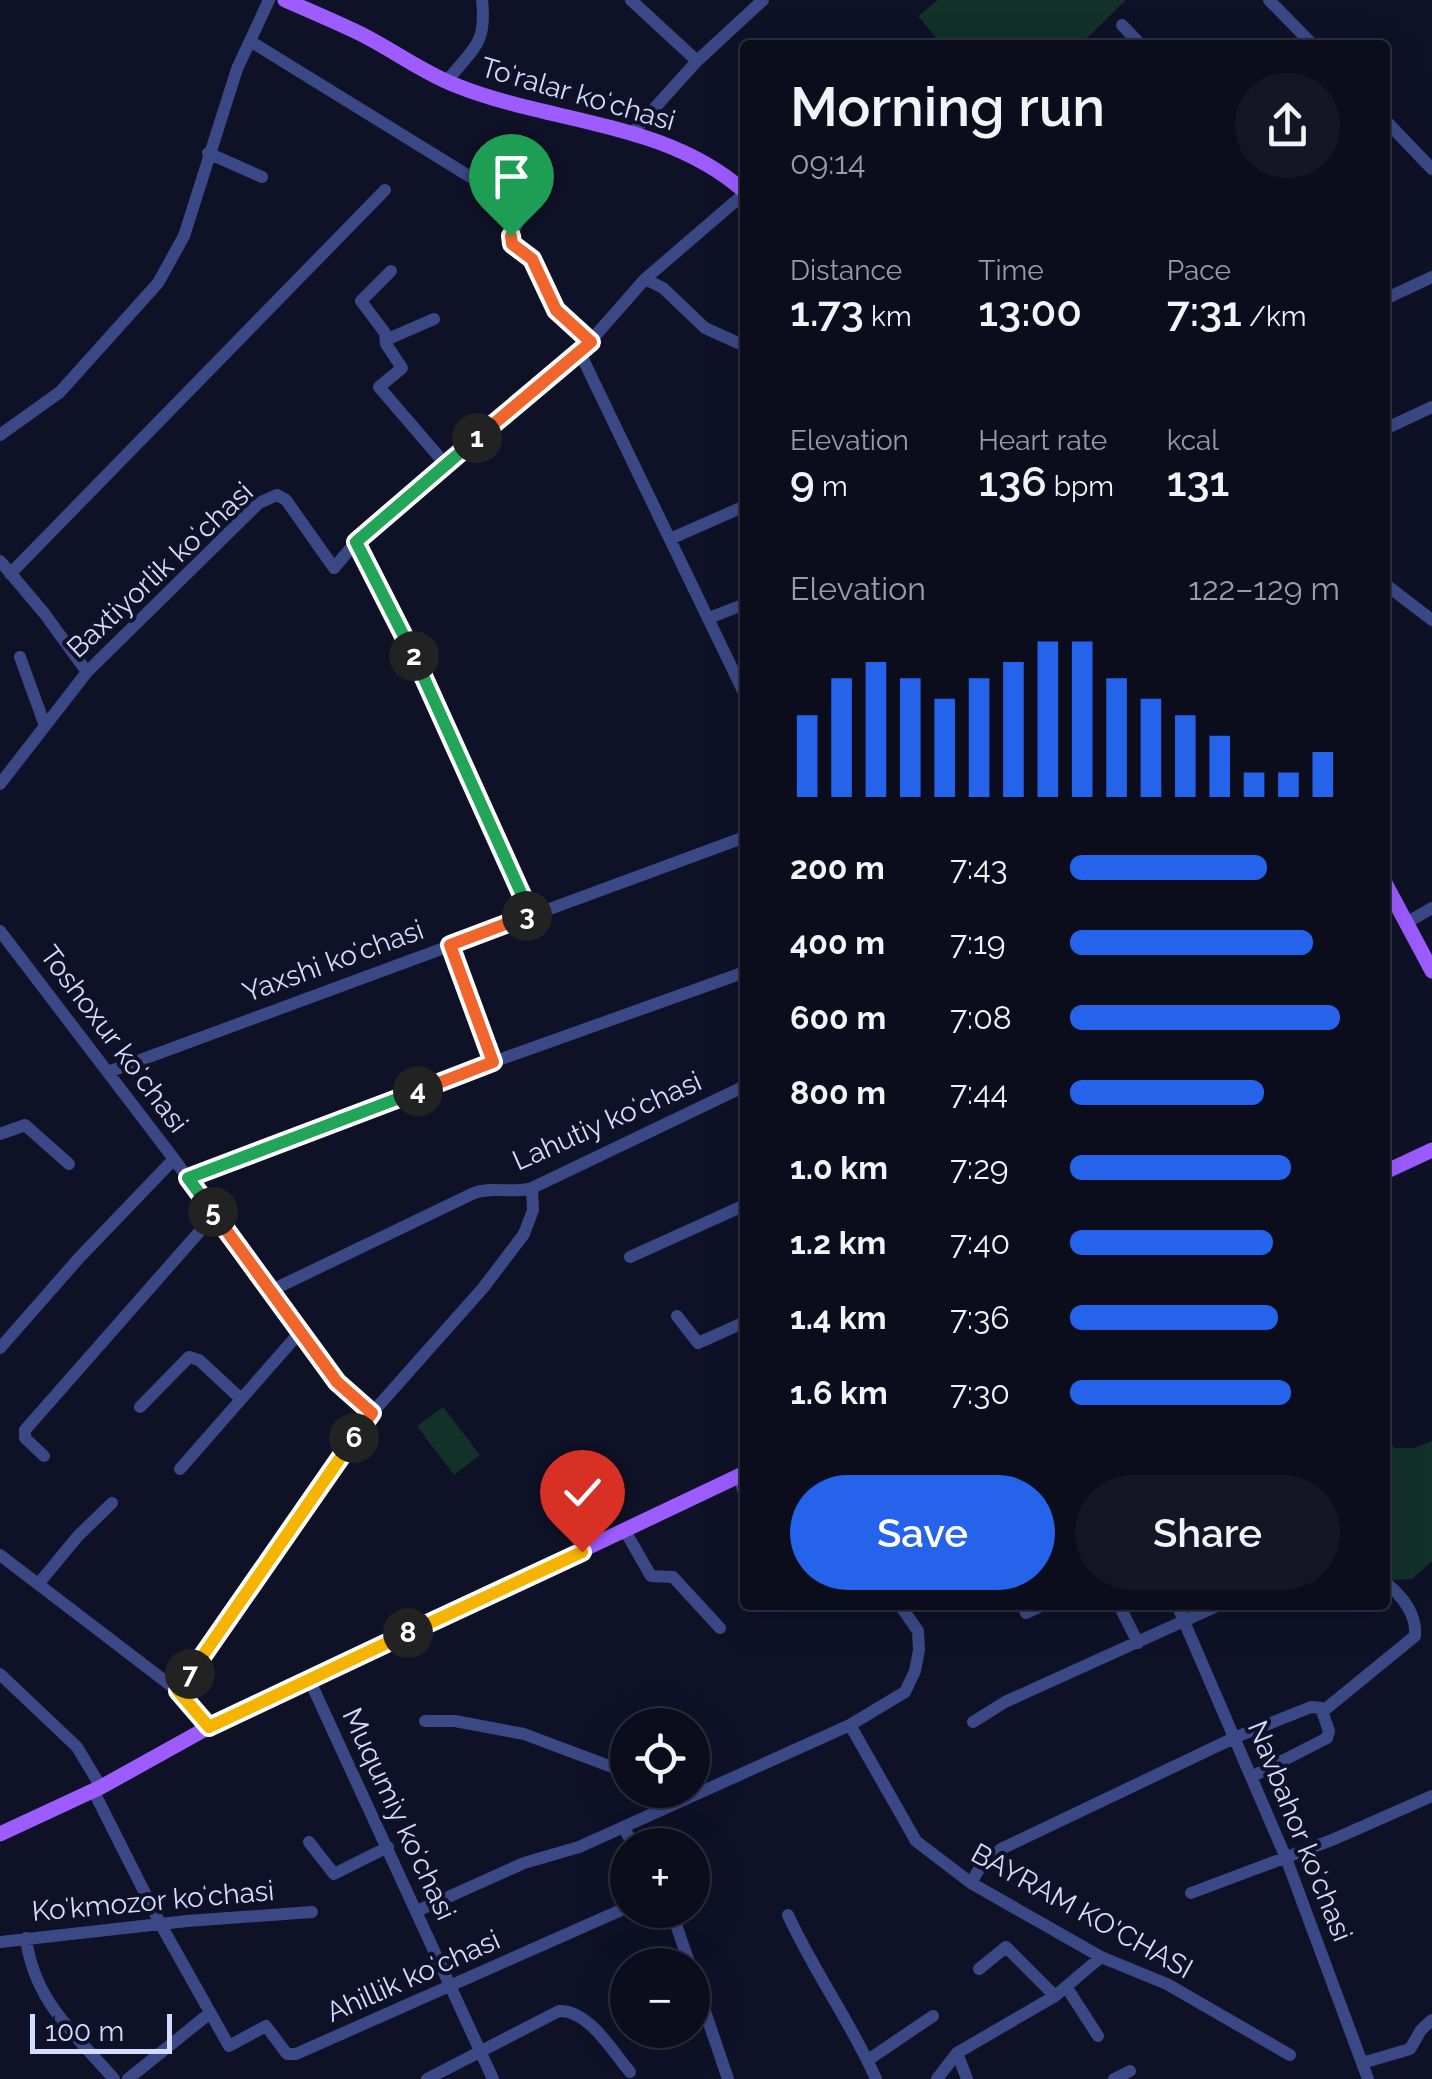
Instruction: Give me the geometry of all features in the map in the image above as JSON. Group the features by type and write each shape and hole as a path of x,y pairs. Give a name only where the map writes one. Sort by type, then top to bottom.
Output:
{"main road":[{"name":"Toʻralar koʻchasi","path":"285,0 362,35 447,81 518,106 633,132 688,153 740,184"},
{"path":"1390,898 1432,971"},
{"path":"1390,1170 1432,1150"},
{"path":"0,1834 97,1789 209,1727 310,1678 740,1475"}],"street":[{"path":"0,434 60,392 158,283 184,236 237,69 269,0"},
{"path":"447,81 479,41 485,27 482,0"},
{"path":"631,0 696,62"},
{"path":"633,132 696,62 764,0"},
{"path":"1269,0 1307,40"},
{"path":"1122,25 1136,40"},
{"path":"250,41 524,210 509,241 532,259 556,310 591,342"},
{"path":"1390,125 1432,169"},
{"path":"208,153 262,177"},
{"name":"Baxtiyorlik koʻchasi","path":"0,784 87,672 267,498 277,495 286,500 334,568 356,542 580,353 644,279 740,189"},
{"path":"10,574 385,190"},
{"path":"391,271 361,301 402,368 379,387 446,464"},
{"path":"1390,297 1432,277"},
{"path":"644,279 663,288 705,328 740,344"},
{"path":"388,340 434,319"},
{"path":"580,353 740,684"},
{"path":"1390,427 1432,406"},
{"path":"670,539 740,508"},
{"path":"356,542 404,633 531,915"},
{"path":"0,561 87,672"},
{"path":"1390,588 1432,620"},
{"path":"709,618 740,606"},
{"path":"20,657 44,723"},
{"name":"Yaxshi koʻchasi","path":"108,1072 740,839"},
{"path":"1406,922 1432,908"},
{"name":"Toshoxur koʻchasi","path":"0,932 215,1214 337,1382 372,1413"},
{"path":"450,945 493,1062"},
{"path":"188,1178 740,974"},
{"name":"Lahutiy koʻchasi","path":"270,1291 474,1193 532,1188 740,1088"},
{"path":"0,1134 25,1125 69,1164"},
{"path":"0,1348 79,1258 174,1160"},
{"path":"178,1691 372,1413 483,1288 524,1234 533,1210 532,1188"},
{"path":"630,1257 740,1206"},
{"path":"44,1456 26,1441 25,1430 215,1214"},
{"path":"676,1316 698,1342 740,1324"},
{"path":"180,1469 300,1332"},
{"path":"140,1407 189,1357 198,1360 240,1399"},
{"path":"39,1583 112,1503"},
{"path":"625,1532 651,1576 673,1577 720,1628"},
{"path":"0,1555 178,1691 209,1727"},
{"path":"1322,1712 1416,1636 1416,1625 1390,1586"},
{"path":"710,1787 850,1725 905,1692 915,1671 918,1631 903,1610"},
{"path":"1122,1610 1138,1642"},
{"name":"Navbahor koʻchasi","path":"1180,1610 1286,1858 1368,2079"},
{"path":"974,1722 1005,1702 1210,1610"},
{"path":"0,1674 84,1756 161,1925 210,2013 128,2079"},
{"name":"Muqumiy koʻchasi","path":"310,1678 493,2079"},
{"path":"971,1883 1001,1849 1236,1737 1311,1706 1319,1707 1329,1731 1327,1738 1253,1776"},
{"path":"426,1721 456,1721 524,1734 610,1767"},
{"name":"BAYRAM KO'CHASI","path":"850,1725 916,1841 971,1883 1100,1957 1167,1984 1290,2056"},
{"path":"1190,1893 1286,1858 1432,1796"},
{"path":"417,1911 524,1864 579,1847 663,1808"},
{"path":"309,1842 334,1874 388,1847"},
{"name":"Koʻkmozor koʻchasi","path":"0,1942 312,1912"},
{"name":"Ahillik koʻchasi","path":"210,2013 230,2046 266,2026 287,2054 296,2054 610,1915"},
{"path":"788,1915 804,1951 840,2004 876,2079"},
{"path":"26,1938 30,1968 60,2020 114,2079"},
{"path":"979,1969 1006,1947 1061,1992 1098,2036"},
{"path":"937,2079 957,2054 1061,1992 1100,1957"},
{"path":"427,2079 559,2011 570,2011 586,2020 630,2072"},
{"path":"868,2060 933,2016"},
{"path":"1362,2063 1410,2049 1420,2030 1432,2020"},
{"path":"710,2026 728,2079"},
{"path":"957,2054 967,2079"},
{"path":"1114,2079 1130,2071"}],"green space":[{"path":"938,0 1126,0 1085,40 938,40 918,16"},
{"path":"443,1407 480,1455 454,1475 417,1426"},
{"path":"1432,1441 1432,1561 1412,1579 1390,1580 1390,1443 1395,1448 1414,1448"}],"route":[{"path":"511,236 509,241 532,259 556,310 591,342 356,542 404,633 531,915 450,945 493,1062 188,1178 337,1382 372,1413 178,1691 209,1727 582,1552"}]}
